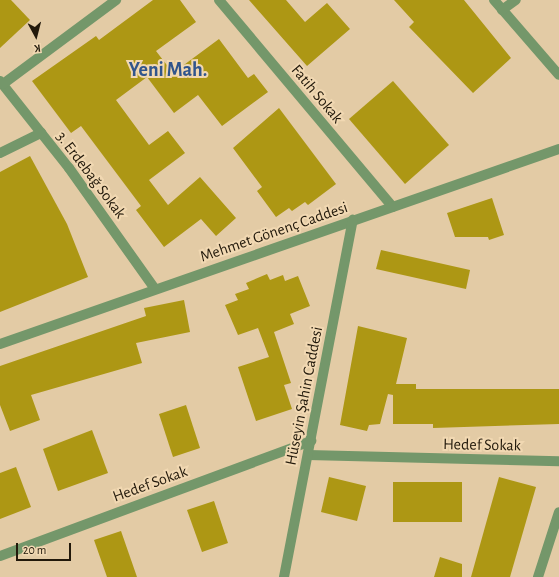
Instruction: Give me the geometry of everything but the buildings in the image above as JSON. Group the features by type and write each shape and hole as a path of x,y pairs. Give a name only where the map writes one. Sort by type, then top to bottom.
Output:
{"street":[{"path":"1,82 116,0"},
{"name":"Fatih Sokak","path":"219,0 393,206"},
{"path":"494,0 559,75"},
{"path":"502,10 516,0"},
{"name":"3. Erdebağ Sokak","path":"1,82 41,133 155,289"},
{"path":"0,153 41,133"},
{"name":"Mehmet Gönenç Caddesi","path":"0,344 559,149"},
{"name":"Hüseyin Şahin Caddesi","path":"284,577 353,220"},
{"name":"Hedef Sokak","path":"0,556 311,441"},
{"name":"Hedef Sokak","path":"308,456 559,461"},
{"path":"538,577 559,512"}],"district":[{"name":"Yeni Mah.","path":"168,70"}]}
